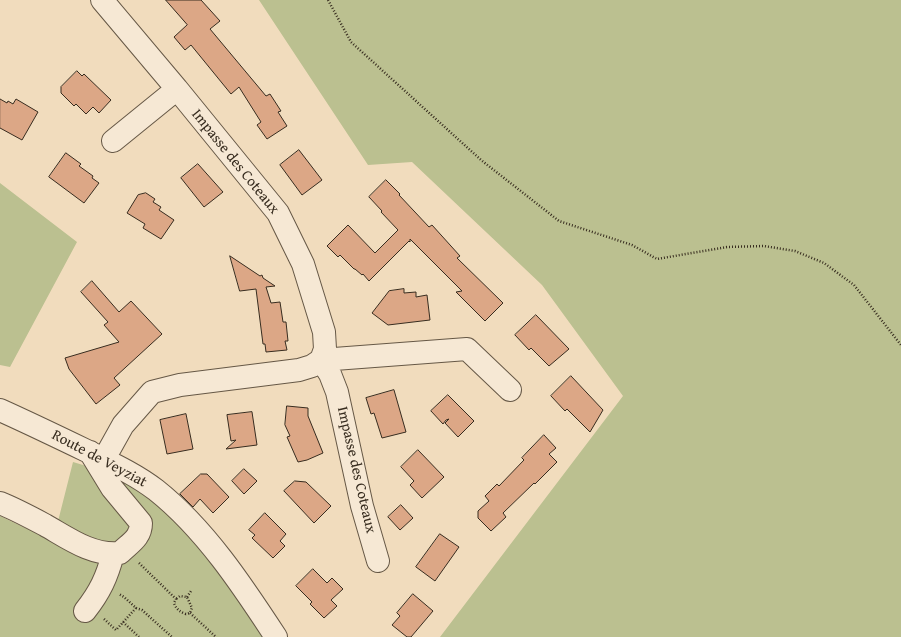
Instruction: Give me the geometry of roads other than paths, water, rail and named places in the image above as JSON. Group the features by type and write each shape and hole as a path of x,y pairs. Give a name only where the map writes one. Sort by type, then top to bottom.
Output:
{"street":[{"name":"Impasse des Coteaux","path":"102,0 278,213 303,264 324,332 325,349 321,360 330,374 337,392 362,506 378,561"},
{"path":"113,141 177,90"},
{"path":"0,502 36,520 85,548 113,554 120,553 138,536 141,530 141,523 112,488 97,456 152,392 180,385 299,370 312,366 321,360 467,349 510,390"},
{"name":"Route de Veyziat","path":"0,410 134,475 155,490 183,515 210,545 252,600 276,637"},
{"path":"95,616 103,584 113,554"}]}
